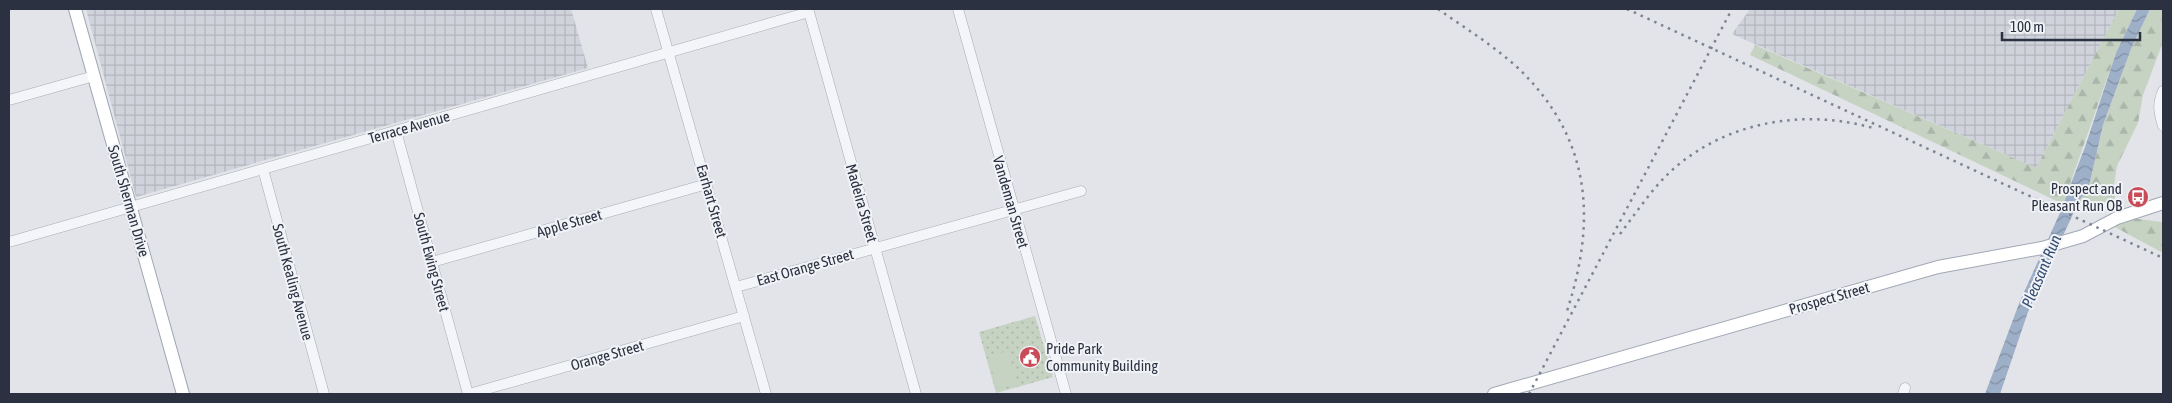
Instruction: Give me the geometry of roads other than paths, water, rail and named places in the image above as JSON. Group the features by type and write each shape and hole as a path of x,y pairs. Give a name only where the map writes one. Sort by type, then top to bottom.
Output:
{"main road":[{"name":"South Sherman Drive","path":"75,9 183,394"},
{"name":"Prospect Street","path":"1494,394 1938,267 2042,248 2073,240 2117,218 2163,202"}],"street":[{"name":"Earhart Street","path":"656,9 766,394"},
{"name":"Vandeman Street","path":"958,9 1066,394"},
{"name":"Terrace Avenue","path":"9,242 809,12"},
{"name":"Madeira Street","path":"809,12 916,394"},
{"path":"9,100 94,76"},
{"path":"2163,90 2159,101 2159,111 2163,126"},
{"name":"South Ewing Street","path":"396,131 468,394"},
{"name":"South Kealing Avenue","path":"263,169 324,394"},
{"name":"Apple Street","path":"432,262 707,184"},
{"path":"874,248 1081,191"},
{"name":"East Orange Street","path":"736,287 874,248"},
{"name":"Orange Street","path":"468,394 744,316"}],"water":[{"name":"Pleasant Run","path":"2137,9 2150,9 2131,49 2103,125 2089,186 2079,201 2028,312 2000,394 1985,394 2020,301 2059,215 2085,147 2116,53"}],"railway":[{"path":"1438,9 1518,68 1542,95 1561,123 1573,151 1581,181 1584,212 1577,277 1567,311"},
{"path":"1627,9 2163,258"},
{"path":"1529,394 1732,9"},
{"path":"1620,234 1650,194 1670,172 1691,155 1715,141 1740,131 1792,120 1819,119 1873,128"}],"place":[{"name":"Prospect and Pleasant Run OB","path":"2138,197"},
{"name":"Pride Park Community Building","path":"1030,357"}]}
